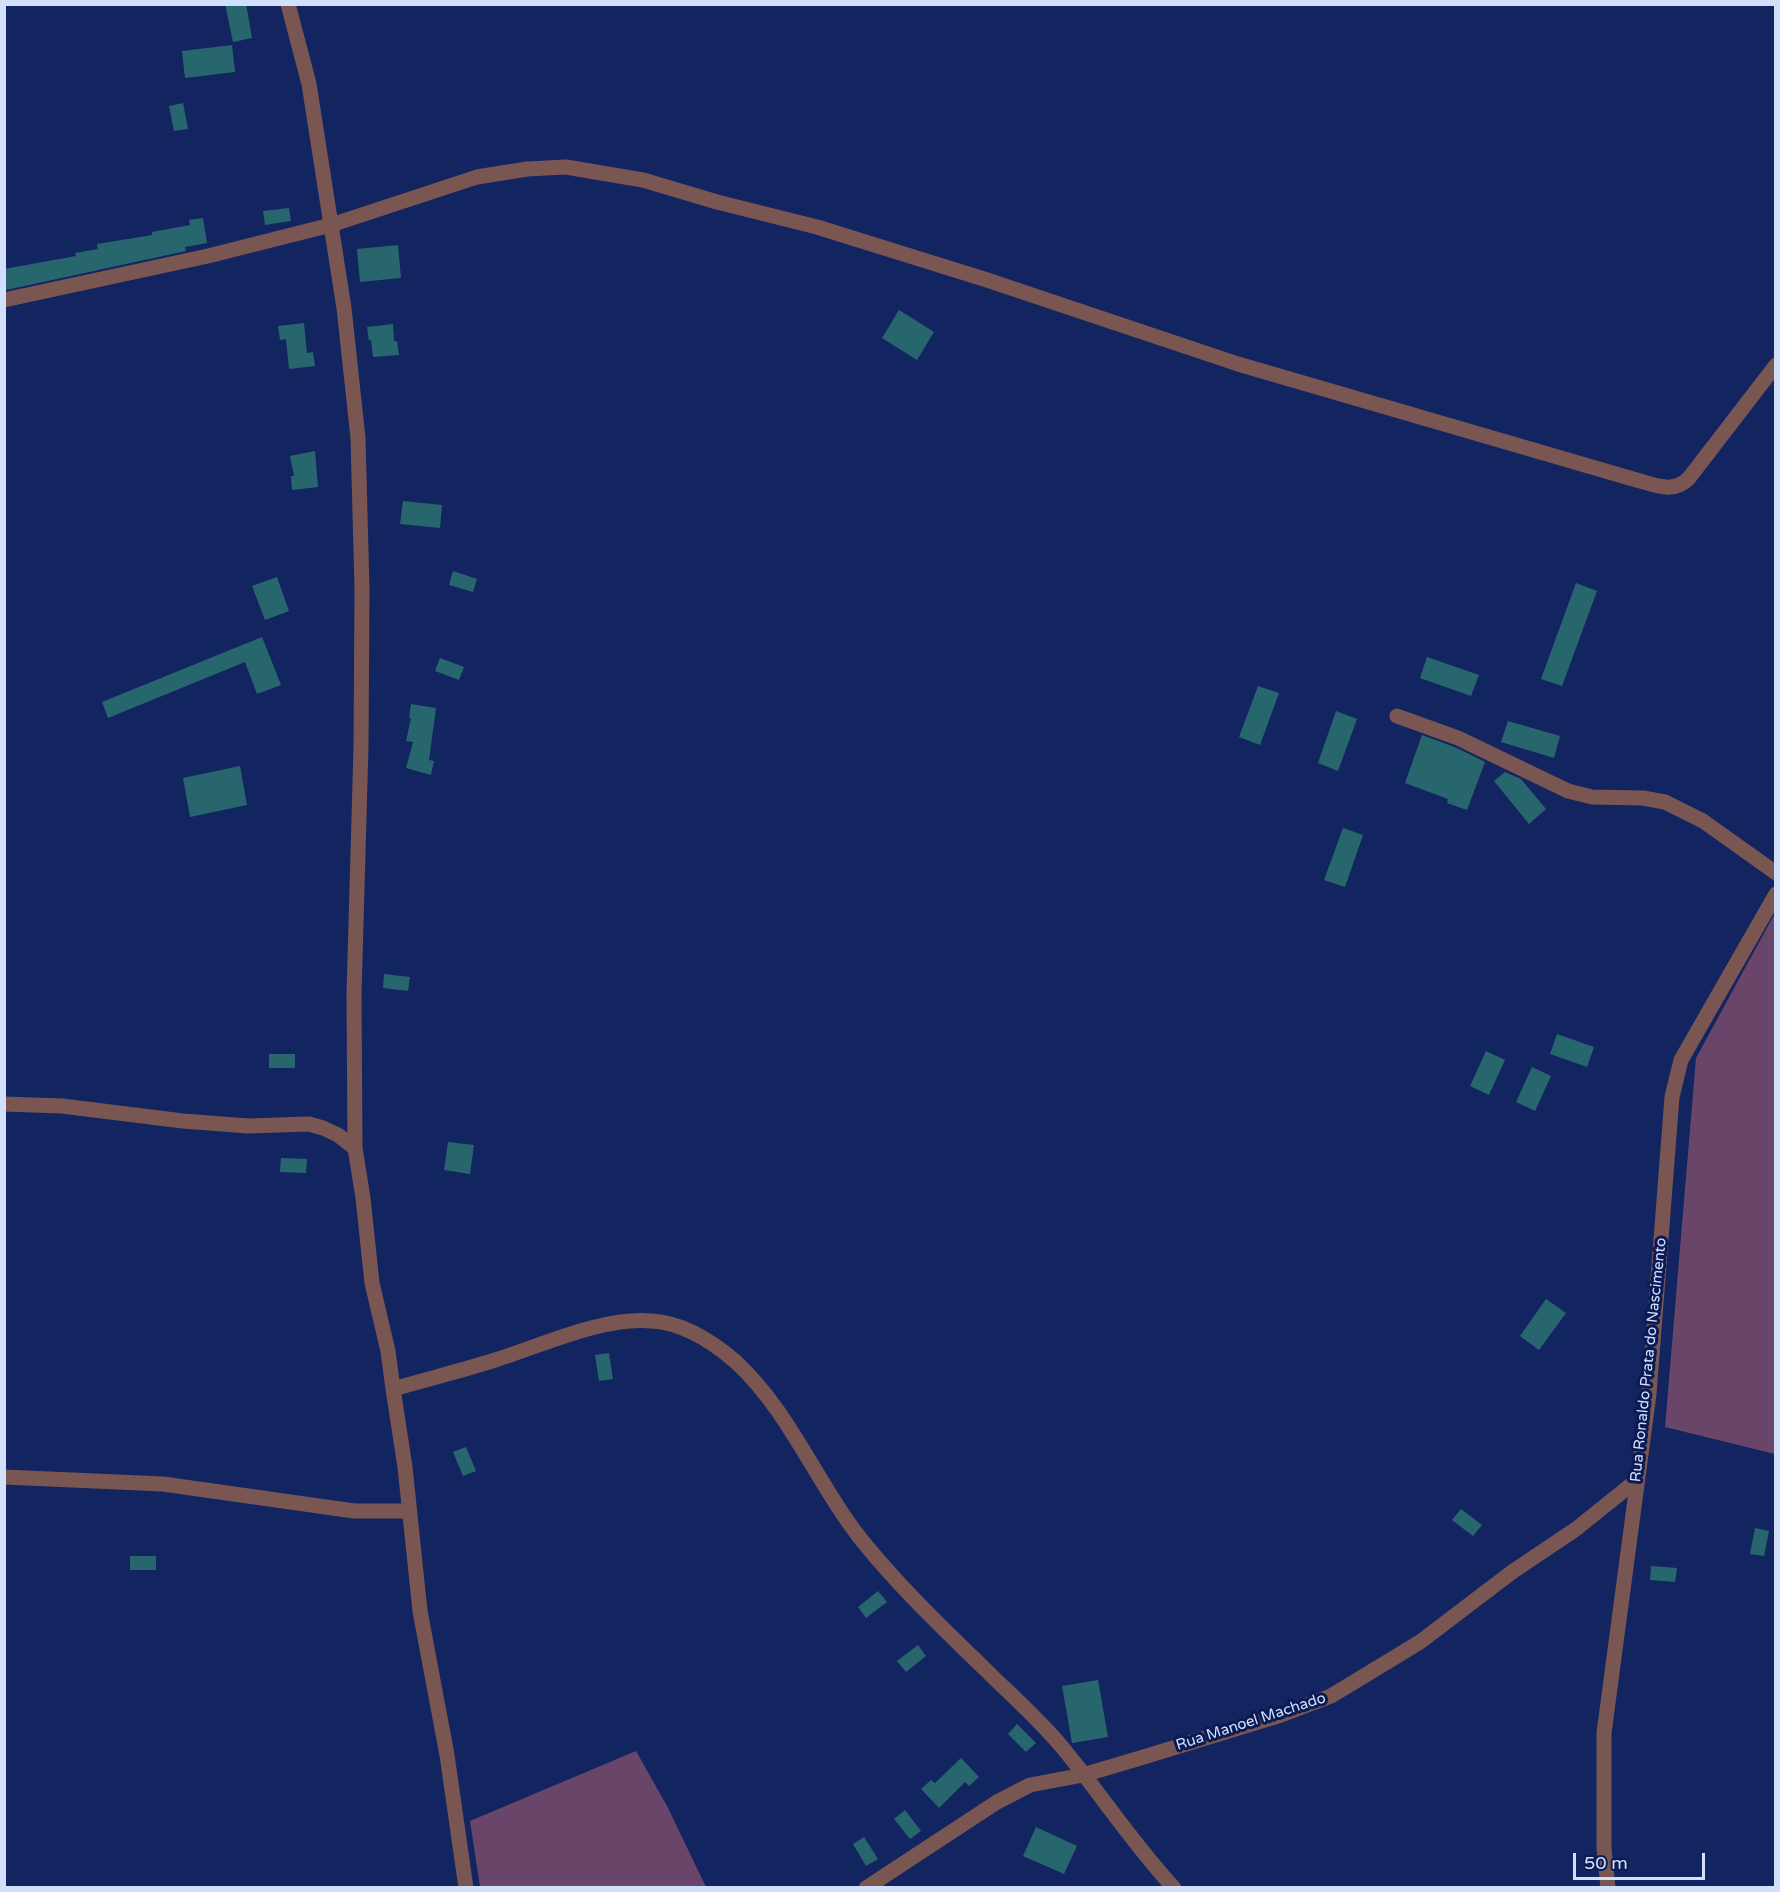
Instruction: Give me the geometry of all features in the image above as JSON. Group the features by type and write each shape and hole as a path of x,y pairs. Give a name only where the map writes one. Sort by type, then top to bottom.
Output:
{"street":[{"path":"288,4 309,84 344,308 358,438 362,589 361,747 354,982 355,1148 372,1283 388,1351 405,1467 420,1611 447,1755 466,1887"},
{"path":"4,300 208,256 331,225 477,177 527,169 566,167 643,180 717,202 817,227 984,279 1238,364 1633,479 1671,488 1683,484 1689,478 1776,365"},
{"path":"1397,716 1458,738 1568,791 1592,797 1643,798 1665,802 1703,821 1776,873"},
{"name":"Rua Ronaldo Prata do Nascimento","path":"1608,1887 1604,1837 1604,1733 1649,1394 1675,1079 1680,1060 1776,894"},
{"path":"4,1104 62,1106 183,1121 248,1126 309,1124 323,1128 355,1148"},
{"path":"393,1389 494,1361 599,1326 653,1320 678,1326 704,1338 736,1362 767,1394 832,1497 884,1567 912,1598 1062,1747 1174,1887"},
{"path":"4,1477 163,1484 354,1511 408,1511"},
{"name":"Rua Manoel Machado","path":"866,1887 1014,1792 1030,1785 1083,1775 1281,1715 1331,1696 1420,1641 1512,1572 1576,1529 1637,1480"}],"shaded area":[{"path":"1775,913 1776,1454 1665,1427 1696,1058"},
{"path":"636,1751 667,1806 706,1887 480,1887 470,1821"}],"building":[{"path":"225,4 246,4 252,38 233,42"},
{"path":"232,45 235,72 185,78 182,51"},
{"path":"183,103 188,129 174,131 169,106"},
{"path":"289,208 291,221 265,225 263,211"},
{"path":"203,218 207,243 185,247 186,251 6,290 4,269 76,256 75,253 98,249 97,244 152,235 152,232 190,225 189,220"},
{"path":"398,245 401,278 360,282 357,249"},
{"path":"899,310 934,332 917,360 882,338"},
{"path":"304,323 307,353 313,352 315,366 289,369 286,339 280,340 278,326"},
{"path":"393,324 394,341 397,341 399,355 373,357 367,327"},
{"path":"315,451 318,487 292,490 291,476 294,476 290,456"},
{"path":"403,501 442,505 440,528 400,524"},
{"path":"453,571 477,579 473,592 449,585"},
{"path":"277,577 289,611 265,620 252,586"},
{"path":"1576,583 1597,591 1562,686 1541,679"},
{"path":"262,637 281,685 257,694 245,662 108,718 102,702"},
{"path":"1427,657 1479,675 1471,696 1420,678"},
{"path":"440,658 464,667 459,680 435,671"},
{"path":"1258,686 1279,693 1260,745 1239,737"},
{"path":"411,704 436,708 429,760 434,761 431,775 406,768 413,742 406,741 411,718 409,718"},
{"path":"1336,711 1357,719 1338,771 1318,763"},
{"path":"1508,721 1560,736 1554,758 1501,742"},
{"path":"1422,735 1457,748 1485,762 1467,810 1447,803 1448,799 1405,783"},
{"path":"240,766 247,805 190,817 183,778"},
{"path":"1505,772 1521,779 1546,809 1529,824 1494,781"},
{"path":"1343,828 1363,835 1345,887 1324,880"},
{"path":"384,974 410,977 408,991 383,988"},
{"path":"1557,1034 1594,1047 1587,1067 1550,1054"},
{"path":"1486,1051 1505,1060 1489,1095 1470,1086"},
{"path":"269,1054 295,1054 295,1068 269,1068"},
{"path":"1532,1067 1551,1076 1535,1111 1516,1102"},
{"path":"448,1142 474,1145 470,1174 444,1170"},
{"path":"281,1158 307,1159 306,1173 280,1172"},
{"path":"1546,1299 1566,1313 1539,1350 1520,1336"},
{"path":"609,1353 613,1379 599,1381 595,1355"},
{"path":"466,1447 476,1471 463,1476 453,1452"},
{"path":"1461,1509 1482,1525 1473,1536 1452,1520"},
{"path":"1755,1528 1769,1531 1764,1556 1750,1554"},
{"path":"130,1556 156,1556 156,1570 130,1570"},
{"path":"1651,1566 1677,1568 1675,1582 1650,1580"},
{"path":"878,1591 887,1602 866,1618 858,1607"},
{"path":"918,1645 926,1656 906,1672 897,1661"},
{"path":"1098,1680 1108,1737 1072,1743 1062,1686"},
{"path":"1017,1724 1036,1743 1026,1752 1008,1734"},
{"path":"961,1758 979,1777 969,1786 965,1782 939,1808 921,1789 931,1780 935,1783"},
{"path":"905,1810 921,1831 910,1839 894,1819"},
{"path":"1036,1827 1077,1846 1064,1874 1023,1856"},
{"path":"864,1837 878,1859 866,1866 853,1844"}]}
